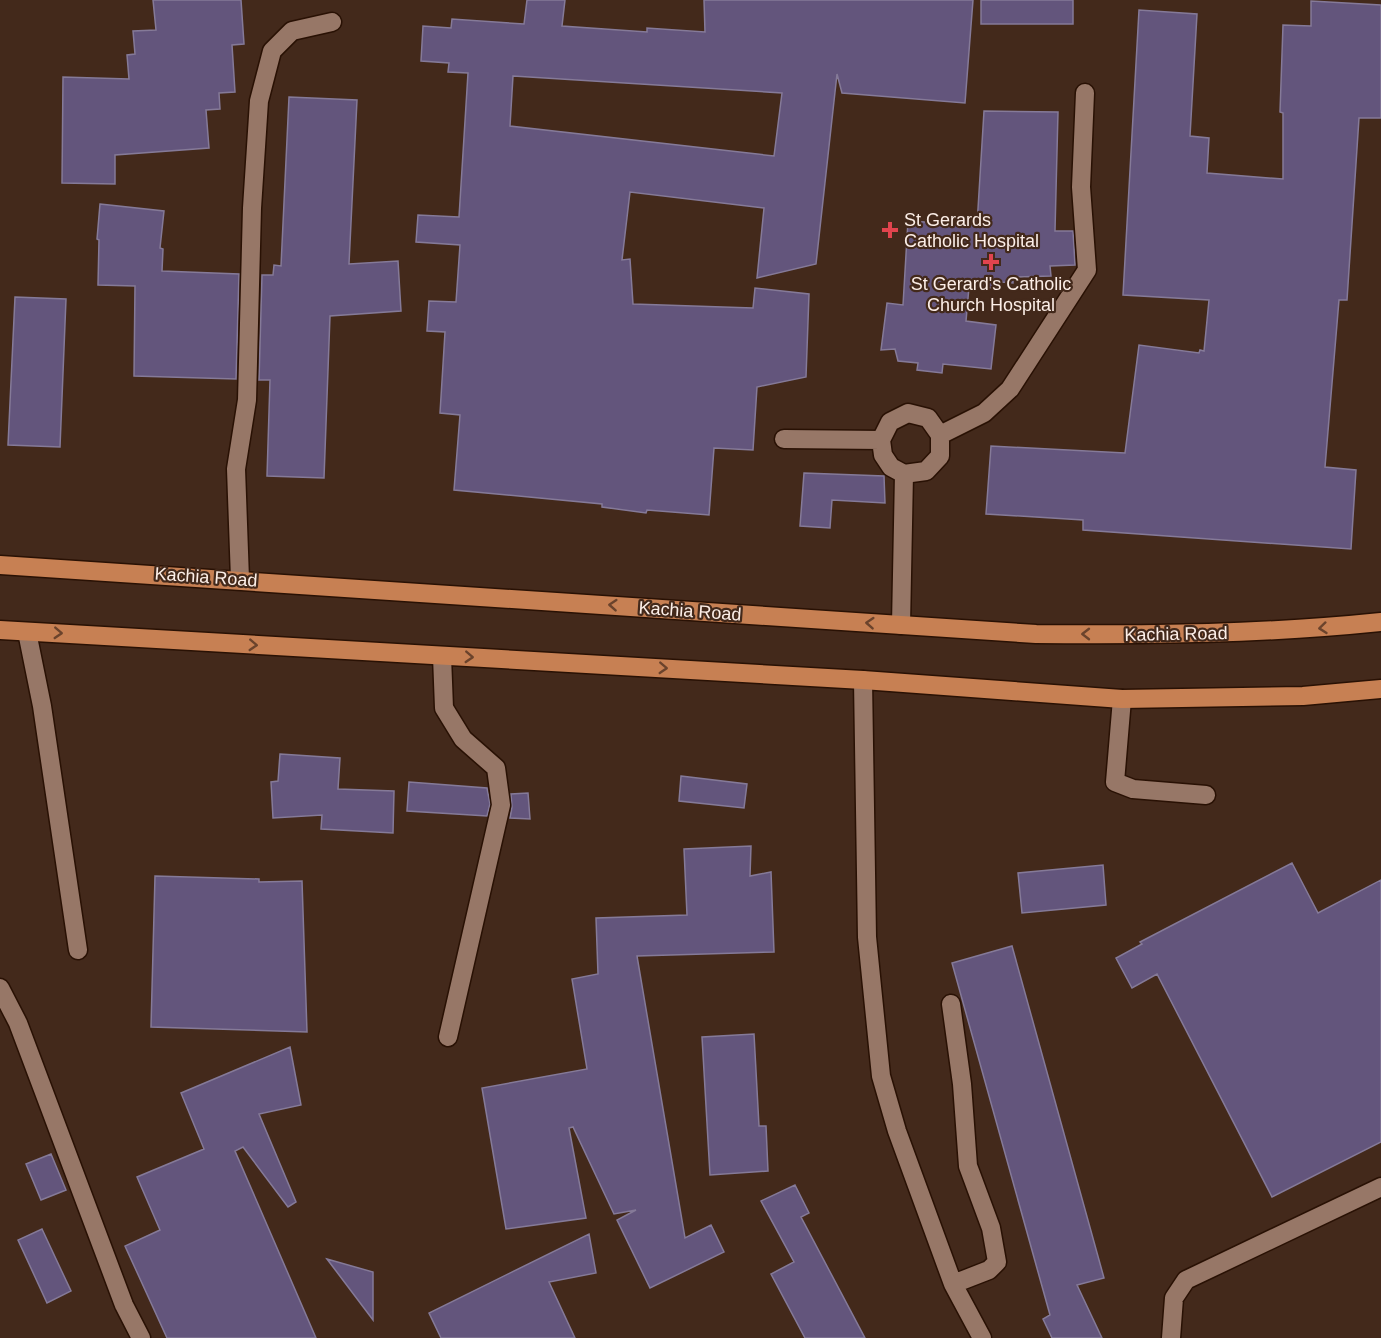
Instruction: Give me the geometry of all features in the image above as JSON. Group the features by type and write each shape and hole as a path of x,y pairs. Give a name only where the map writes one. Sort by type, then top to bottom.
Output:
{"main road":[{"name":"Kachia Road","path":"0,565 240,579 1036,634 1173,635 1304,630 1381,622"},
{"path":"0,630 863,680 1122,699 1303,696 1381,689"}],"street":[{"path":"240,579 236,469 248,400 252,208 259,101 272,51 292,31 332,22"},
{"path":"940,435 984,413 1010,390 1087,270 1081,187 1085,93"},
{"path":"908,413 928,418 940,435 940,456 926,471 904,474 891,467 883,455 881,440 890,422 908,413"},
{"path":"784,439 881,440"},
{"path":"901,626 904,474"},
{"path":"27,632 42,706 78,950"},
{"path":"442,656 444,708 463,739 496,768 501,805 448,1037"},
{"path":"863,680 867,937 881,1076 897,1131 953,1284 982,1338"},
{"path":"1122,699 1115,782 1133,789 1206,795"},
{"path":"0,988 18,1023 124,1305 141,1338"},
{"path":"951,1004 962,1084 969,1166 991,1228 997,1262 988,1270 953,1284"},
{"path":"1172,1338 1174,1298 1186,1280 1381,1186"}],"building":[{"path":"153,0 241,0 244,44 232,45 235,92 219,93 220,109 206,110 209,148 115,155 115,184 62,183 63,77 129,79 127,55 135,54 133,31 156,30"},
{"path":"527,0 565,0 562,26 647,32 647,28 705,32 704,0 973,0 965,103 842,93 837,74 816,264 757,278 764,208 630,192 622,260 630,259 633,304 753,308 755,288 809,294 806,377 757,387 753,450 714,448 709,515 647,510 646,513 602,507 602,504 454,490 460,415 440,413 445,332 427,331 429,301 456,302 460,245 416,242 418,215 459,217 468,73 448,72 449,63 421,61 423,26 451,28 452,19 524,24","holes":["513,76 782,93 774,156 510,126"]},
{"path":"981,0 1073,0 1073,24 981,24"},
{"path":"1311,1 1381,5 1381,118 1359,118 1347,300 1339,300 1325,467 1356,470 1351,549 1083,530 1083,520 986,514 991,446 1125,453 1139,345 1199,353 1200,350 1204,351 1209,300 1123,295 1139,10 1197,14 1190,136 1209,138 1207,173 1283,179 1283,113 1280,112 1283,25 1311,26"},
{"path":"289,97 357,100 349,264 398,261 401,311 330,316 324,478 267,476 270,380 259,380 262,275 273,275 274,265 281,266"},
{"path":"984,111 1058,112 1055,231 1073,231 1075,265 1050,266 1051,276 1013,277 1013,283 1001,282 1000,288 969,287 966,321 996,325 991,369 943,364 942,373 917,370 918,363 898,361 895,349 881,350 887,303 903,305 908,221 977,225"},
{"path":"100,204 164,211 160,248 163,249 162,271 239,274 236,379 134,376 135,286 98,285 99,240 97,239"},
{"path":"15,297 66,299 60,447 8,445"},
{"path":"804,473 884,476 885,503 832,500 830,528 800,526"},
{"path":"280,754 340,758 338,789 394,791 393,833 321,829 322,815 273,818 271,782 278,781"},
{"path":"681,776 747,784 744,808 679,801"},
{"path":"409,782 487,788 490,804 487,816 407,811"},
{"path":"528,793 530,819 510,818 511,794"},
{"path":"751,846 750,876 771,872 774,952 637,956 685,1238 711,1225 724,1252 650,1288 617,1220 636,1210 614,1214 573,1127 569,1128 586,1218 506,1229 482,1088 587,1069 572,979 598,974 596,918 687,915 684,849"},
{"path":"1292,863 1318,913 1381,880 1381,1142 1272,1197 1157,974 1132,988 1116,958 1142,944 1140,942"},
{"path":"1103,865 1106,905 1022,913 1018,873"},
{"path":"155,876 259,879 259,882 302,881 307,1032 151,1027"},
{"path":"1012,946 1104,1278 1077,1285 1102,1338 1052,1338 1043,1319 1050,1315 952,963"},
{"path":"754,1034 759,1126 766,1126 768,1171 710,1175 702,1037"},
{"path":"290,1047 301,1105 259,1114 296,1202 288,1207 243,1147 235,1151 316,1338 167,1338 125,1246 160,1230 137,1177 204,1149 181,1093"},
{"path":"51,1154 66,1190 41,1200 26,1164"},
{"path":"795,1185 809,1213 801,1217 865,1338 805,1338 771,1274 794,1262 761,1201"},
{"path":"42,1229 71,1291 47,1303 18,1240"},
{"path":"589,1234 596,1273 549,1282 575,1338 441,1338 429,1313"},
{"path":"327,1259 373,1272 373,1320"}],"place":[{"name":"St Gerards Catholic Hospital","path":"890,230"},
{"name":"St Gerard's Catholic Church Hospital","path":"991,262"}]}
